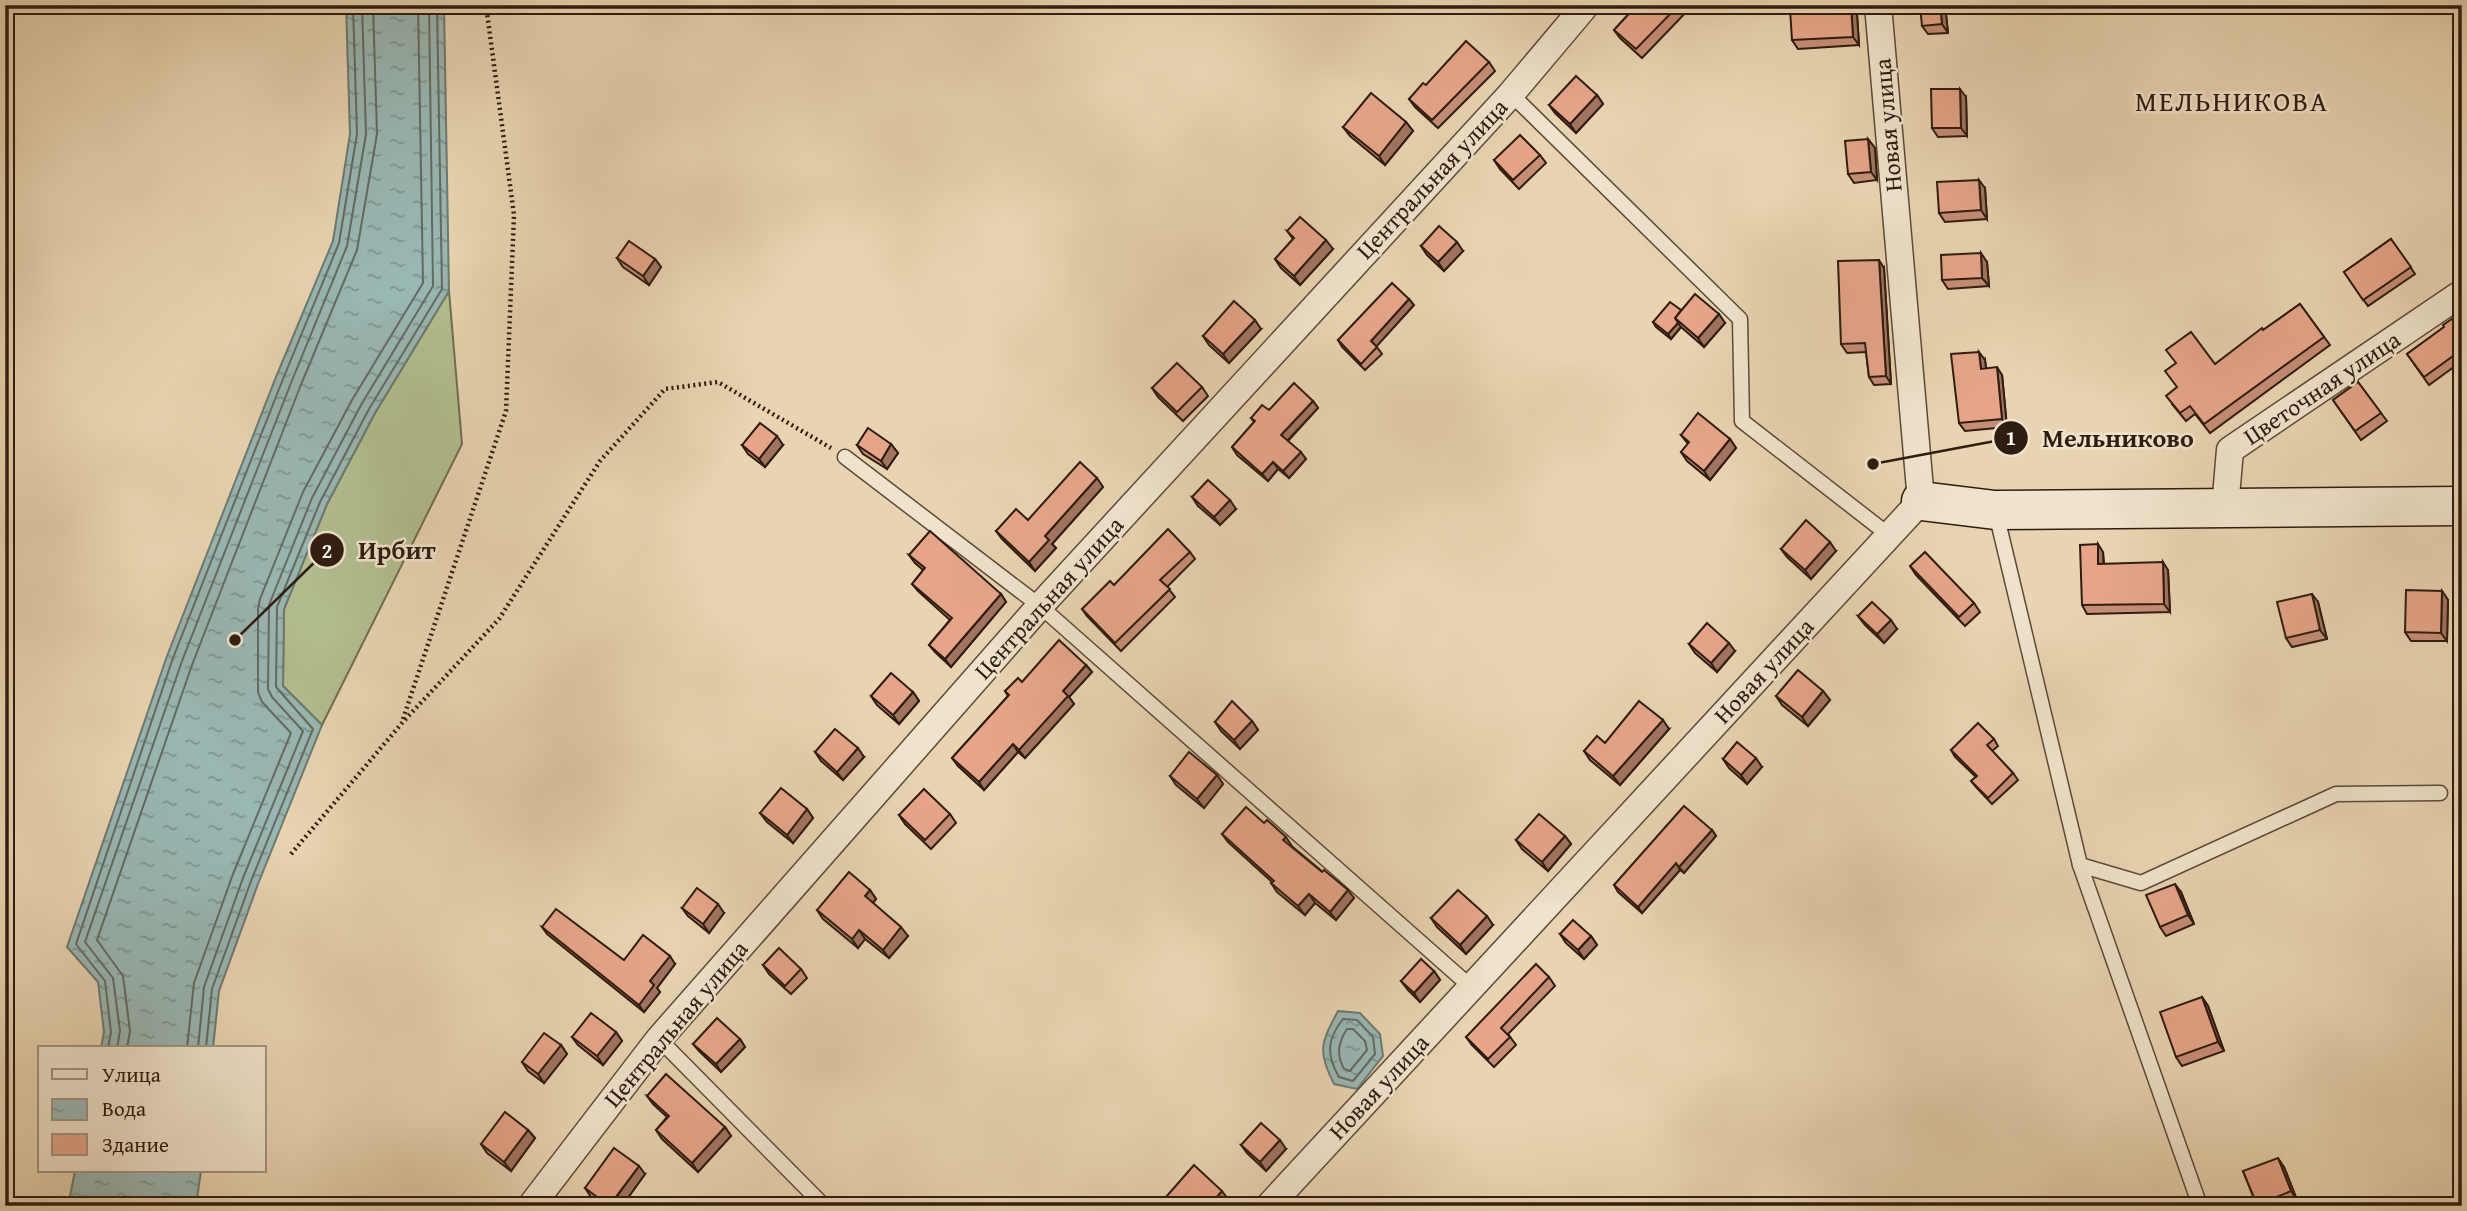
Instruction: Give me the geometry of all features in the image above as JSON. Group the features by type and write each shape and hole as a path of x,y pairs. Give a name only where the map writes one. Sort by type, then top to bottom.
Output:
{"street":[{"name":"Центральная улица","path":"531,1206 659,1039 1040,606 1511,94 1586,5"},
{"name":"Новая улица","path":"1269,1206 1921,501 1878,5"},
{"name":"Цветочная улица","path":"2225,508 2230,450 2462,293"},
{"path":"1921,501 1995,510 2462,506"}],"lane":[{"path":"1511,94 1740,319 1742,421 1890,536"},
{"path":"845,457 1040,606 1472,987"},
{"path":"1995,510 2080,864 2200,1206"},
{"path":"2080,864 2141,883 2336,794 2440,793"},
{"path":"659,1039 824,1206"}],"path":[{"path":"402,723 506,411 514,215 486,5"},
{"path":"291,854 402,723 499,619 600,461 665,389 718,382 845,457"}],"green space":[{"path":"449,291 462,444 322,725 283,686 284,609 327,504 375,413"}],"water":[{"path":"346,5 444,5 449,291 375,413 327,504 284,609 283,686 322,725 258,884 219,991 213,1046 101,1046 104,1032 98,982 67,947 167,656 276,377 333,241 350,134"},
{"path":"1338,1011 1360,1013 1380,1034 1383,1056 1357,1089 1334,1084 1323,1055 1325,1039"},
{"path":"75,1172 201,1172 196,1206 68,1206"}],"building":[{"path":"1637,5 1679,5 1636,49 1614,30"},
{"path":"1851,5 1853,37 1792,40 1790,9"},
{"path":"1920,5 1940,5 1942,24 1922,26"},
{"path":"1466,41 1489,62 1432,120 1409,99 1423,83 1426,85"},
{"path":"1576,76 1597,95 1570,124 1549,105"},
{"path":"1931,89 1960,89 1961,128 1932,128"},
{"path":"1371,93 1406,122 1379,156 1343,127"},
{"path":"1520,135 1540,155 1513,180 1494,160"},
{"path":"1868,139 1871,172 1848,174 1845,141"},
{"path":"1979,180 1981,210 1939,213 1937,182"},
{"path":"1300,217 1326,240 1294,276 1275,259 1294,238 1287,231"},
{"path":"1439,226 1457,242 1438,262 1421,246"},
{"path":"2391,239 2411,267 2363,300 2344,272"},
{"path":"629,241 655,259 643,276 617,258"},
{"path":"1981,253 1982,278 1942,280 1941,255"},
{"path":"1879,260 1886,376 1869,377 1865,343 1841,344 1838,261"},
{"path":"1392,283 1409,299 1371,341 1377,347 1361,364 1338,340"},
{"path":"1695,294 1719,314 1698,338 1675,318"},
{"path":"1234,301 1255,320 1223,354 1203,336"},
{"path":"1670,302 1681,310 1675,318 1678,323 1668,334 1653,322"},
{"path":"2300,304 2324,337 2204,424 2190,406 2180,413 2166,396 2177,387 2165,371 2176,363 2166,350 2191,332 2215,364 2262,328 2263,330"},
{"path":"2462,312 2462,354 2460,351 2424,377 2407,354"},
{"path":"1979,352 1981,369 1997,367 2002,419 1959,423 1951,354"},
{"path":"1177,363 1202,387 1177,412 1152,388"},
{"path":"2358,382 2381,413 2355,431 2333,400"},
{"path":"1294,383 1313,401 1281,435 1301,452 1283,471 1273,462 1262,474 1232,447 1255,421 1251,418 1262,405 1269,410"},
{"path":"1698,413 1730,439 1704,471 1681,452 1689,442 1681,435"},
{"path":"760,423 777,436 759,459 742,445"},
{"path":"868,428 891,444 881,461 857,445"},
{"path":"1080,462 1097,478 1045,536 1049,540 1029,562 996,531 1016,509 1028,520"},
{"path":"1208,480 1230,500 1214,517 1192,497"},
{"path":"1806,520 1830,542 1805,570 1781,549"},
{"path":"1168,529 1190,552 1160,580 1170,589 1115,643 1082,609 1110,581 1114,585"},
{"path":"930,531 1001,594 945,659 929,645 952,618 912,584 925,568 909,555"},
{"path":"2098,544 2098,564 2163,562 2164,604 2082,605 2080,545"},
{"path":"1925,552 1974,603 1959,617 1910,566"},
{"path":"2406,590 2442,591 2441,633 2405,632"},
{"path":"2312,594 2320,630 2286,638 2277,602"},
{"path":"1872,602 1891,620 1877,634 1858,616"},
{"path":"1707,623 1729,643 1711,663 1689,644"},
{"path":"1059,640 1086,665 1063,691 1068,696 1019,750 1013,744 979,782 952,758 1009,695 1005,691 1018,678 1022,682"},
{"path":"1798,670 1823,691 1802,717 1776,696"},
{"path":"891,673 913,692 893,715 871,696"},
{"path":"1232,701 1252,721 1234,740 1215,722"},
{"path":"1639,701 1663,720 1613,776 1584,751 1597,736 1605,743"},
{"path":"1978,723 1994,739 1987,745 2013,773 1988,798 1971,781 1977,776 1951,750"},
{"path":"835,729 858,748 837,772 815,752"},
{"path":"1737,742 1756,758 1741,775 1723,759"},
{"path":"1189,752 1217,775 1197,799 1170,776"},
{"path":"781,788 807,809 787,835 760,813"},
{"path":"924,789 950,814 925,840 899,815"},
{"path":"1684,806 1712,830 1679,867 1676,863 1638,907 1614,885"},
{"path":"1246,807 1264,823 1267,820 1286,837 1283,840 1348,890 1330,912 1309,894 1298,906 1222,834"},
{"path":"1539,814 1565,836 1542,862 1516,840"},
{"path":"849,872 870,890 865,896 901,927 883,950 859,930 852,939 817,910"},
{"path":"2175,884 2188,915 2160,927 2146,895"},
{"path":"697,888 718,904 703,924 682,908"},
{"path":"1458,890 1487,916 1460,945 1431,918"},
{"path":"556,909 624,960 643,935 670,956 650,981 654,985 639,1005 542,927"},
{"path":"1573,920 1591,936 1578,950 1560,934"},
{"path":"779,948 801,969 785,986 763,965"},
{"path":"1421,959 1434,971 1414,993 1401,981"},
{"path":"1536,964 1549,977 1501,1028 1510,1037 1488,1059 1466,1037"},
{"path":"2202,997 2218,1042 2176,1057 2160,1012"},
{"path":"591,1013 616,1032 597,1056 572,1037"},
{"path":"717,1018 740,1039 716,1064 693,1044"},
{"path":"544,1033 561,1045 538,1074 522,1062"},
{"path":"666,1074 725,1127 692,1163 656,1130 669,1116 647,1096"},
{"path":"505,1112 528,1130 504,1162 481,1144"},
{"path":"1261,1123 1280,1140 1260,1162 1241,1145"},
{"path":"614,1148 639,1166 609,1206 585,1188"},
{"path":"2278,1158 2291,1191 2257,1205 2243,1171"},
{"path":"1194,1165 1222,1191 1209,1206 1176,1206 1166,1197"}],"place":[{"name":"Мельниково","path":"1873,464"},
{"name":"Ирбит","path":"235,640"}],"district":[{"name":"МЕЛЬНИКОВА","path":"2232,101"}]}
